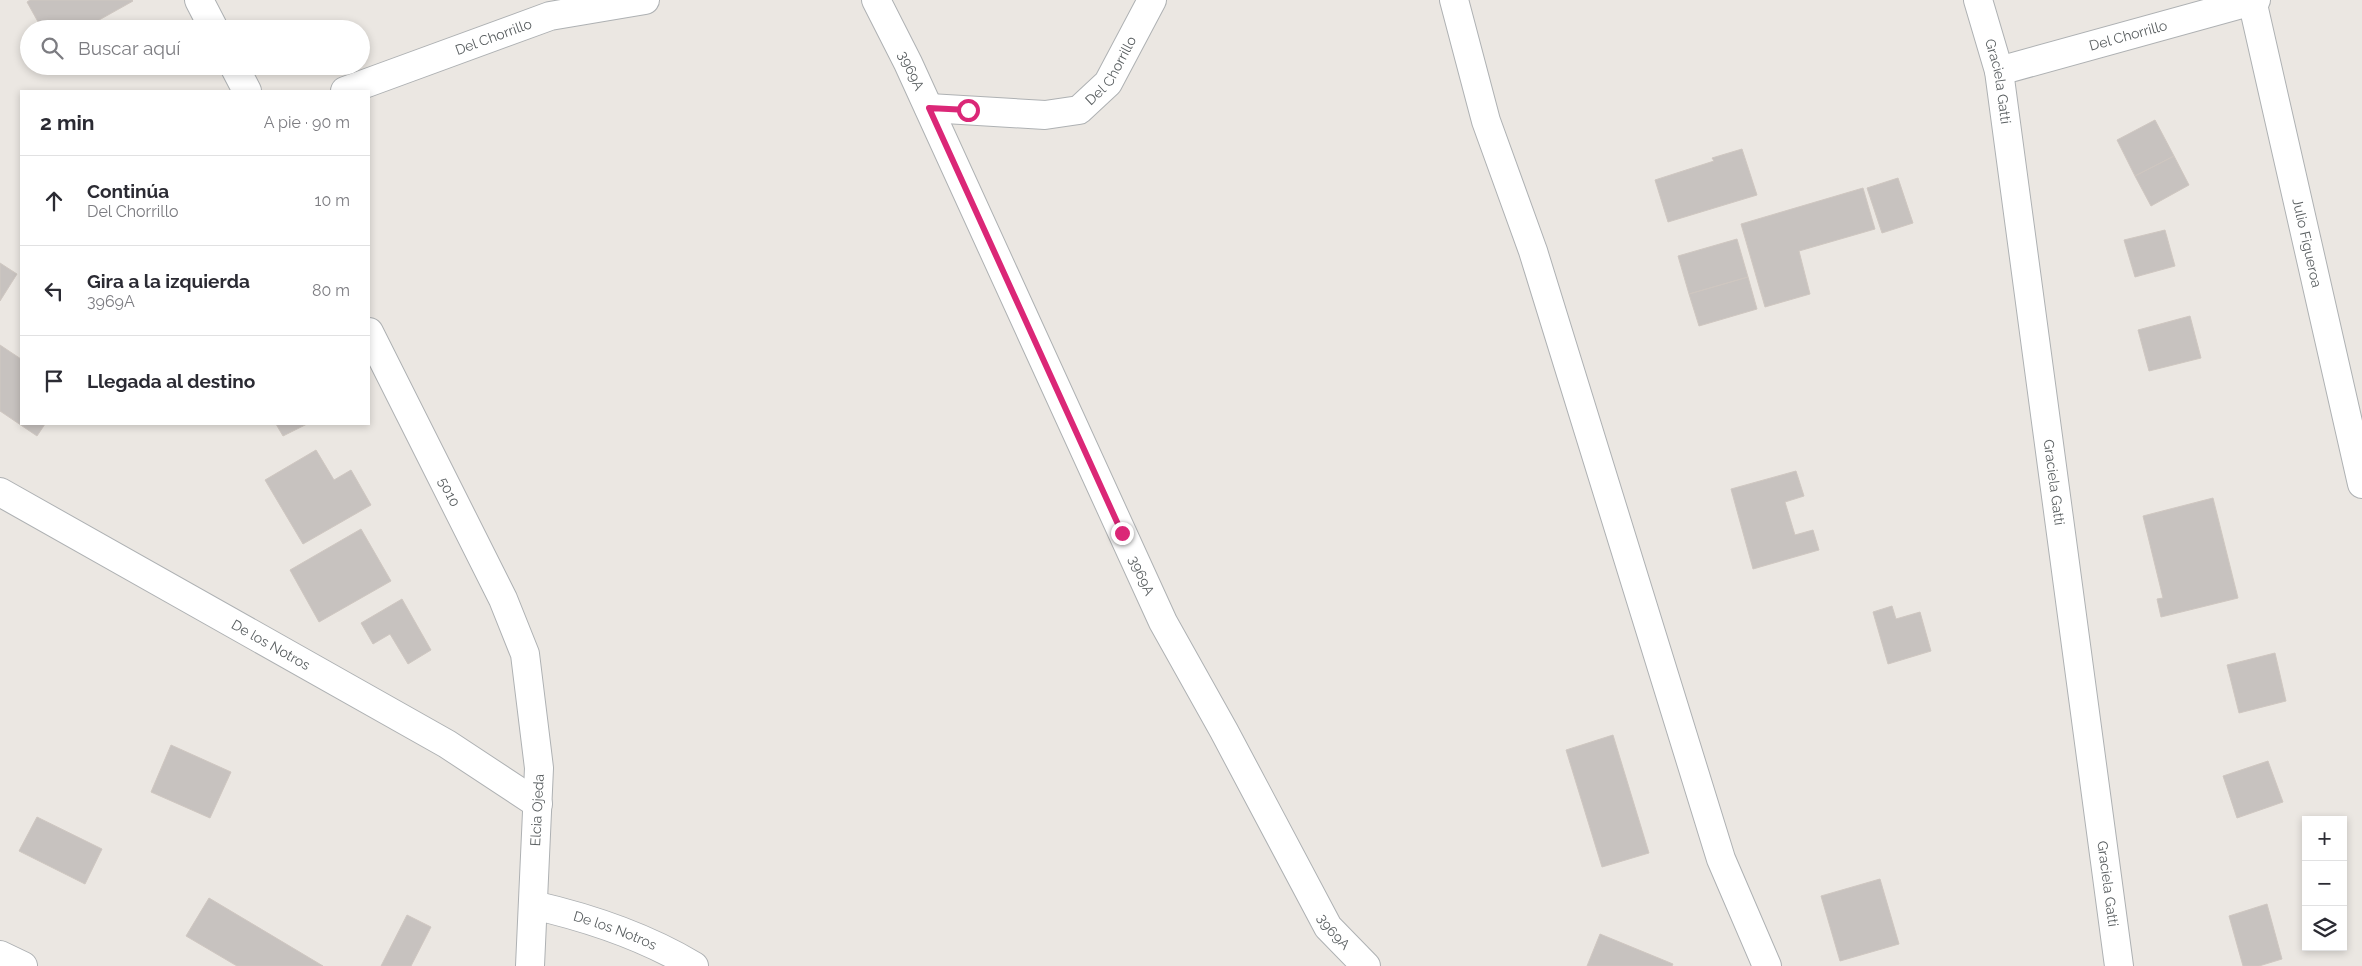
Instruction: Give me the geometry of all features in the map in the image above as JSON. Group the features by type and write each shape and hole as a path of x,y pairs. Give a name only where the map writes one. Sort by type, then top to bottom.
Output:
{"street":[{"path":"200,0 210,20"},
{"name":"Del Chorrillo","path":"347,90 550,8 645,0"},
{"name":"3969A","path":"876,0 929,108 1162,622 1224,731 1328,927 1366,966"},
{"name":"Del Chorrillo","path":"929,108 1045,115 1079,110 1108,83 1152,0"},
{"path":"1454,0 1486,121 1533,251 1721,859 1767,966"},
{"name":"Graciela Gatti","path":"1978,0 1999,71 2120,966"},
{"name":"Del Chorrillo","path":"1999,71 2254,0"},
{"name":"Julio Figueroa","path":"2254,0 2362,484"},
{"path":"239,75 246,90"},
{"name":"5010","path":"370,334 503,599 525,654"},
{"name":"De los Notros","path":"0,492 447,744 538,804"},
{"name":"Elcia Ojeda","path":"525,654 539,768 530,966"},
{"name":"De los Notros","path":"533,906 580,916 626,933 662,947 694,966"},
{"path":"0,954 23,966"}],"building":[{"path":"30,0 133,1 99,20 37,20 27,2"},
{"path":"2155,120 2174,156 2135,176 2117,140"},
{"path":"1742,149 1757,195 1668,222 1655,180 1714,161 1712,158"},
{"path":"2174,156 2189,185 2151,206 2135,176"},
{"path":"1898,178 1913,223 1882,233 1867,188"},
{"path":"1863,188 1875,229 1799,251 1810,294 1765,307 1741,224"},
{"path":"2165,230 2175,266 2135,277 2124,240"},
{"path":"1737,239 1748,277 1689,294 1678,256"},
{"path":"0,263 17,274 0,301"},
{"path":"1748,277 1757,309 1699,326 1689,294"},
{"path":"2190,316 2201,358 2149,371 2138,330"},
{"path":"0,345 20,358 20,425 0,411"},
{"path":"21,425 44,425 37,436"},
{"path":"277,425 305,425 283,436"},
{"path":"316,450 334,480 351,470 371,505 303,544 265,480"},
{"path":"1796,471 1804,496 1785,502 1795,535 1813,530 1819,550 1753,569 1731,489"},
{"path":"2213,498 2238,598 2161,617 2157,599 2163,598 2143,516"},
{"path":"361,529 391,581 319,622 290,570"},
{"path":"402,599 431,650 408,664 390,634 373,644 361,623"},
{"path":"1892,606 1896,619 1920,612 1931,651 1888,664 1873,612"},
{"path":"2275,653 2286,701 2239,713 2227,665"},
{"path":"1613,735 1649,853 1602,867 1566,750"},
{"path":"171,745 231,772 210,818 151,792"},
{"path":"2268,761 2283,802 2237,818 2223,776"},
{"path":"37,817 102,849 85,884 19,851"},
{"path":"1880,879 1899,944 1840,961 1821,896"},
{"path":"209,898 323,966 237,966 186,936"},
{"path":"2267,904 2282,959 2259,966 2243,966 2229,916"},
{"path":"407,915 431,927 411,966 381,966"},
{"path":"1600,934 1673,964 1672,966 1587,966"}],"route":[{"path":"968,110 929,108 1122,533"}]}
